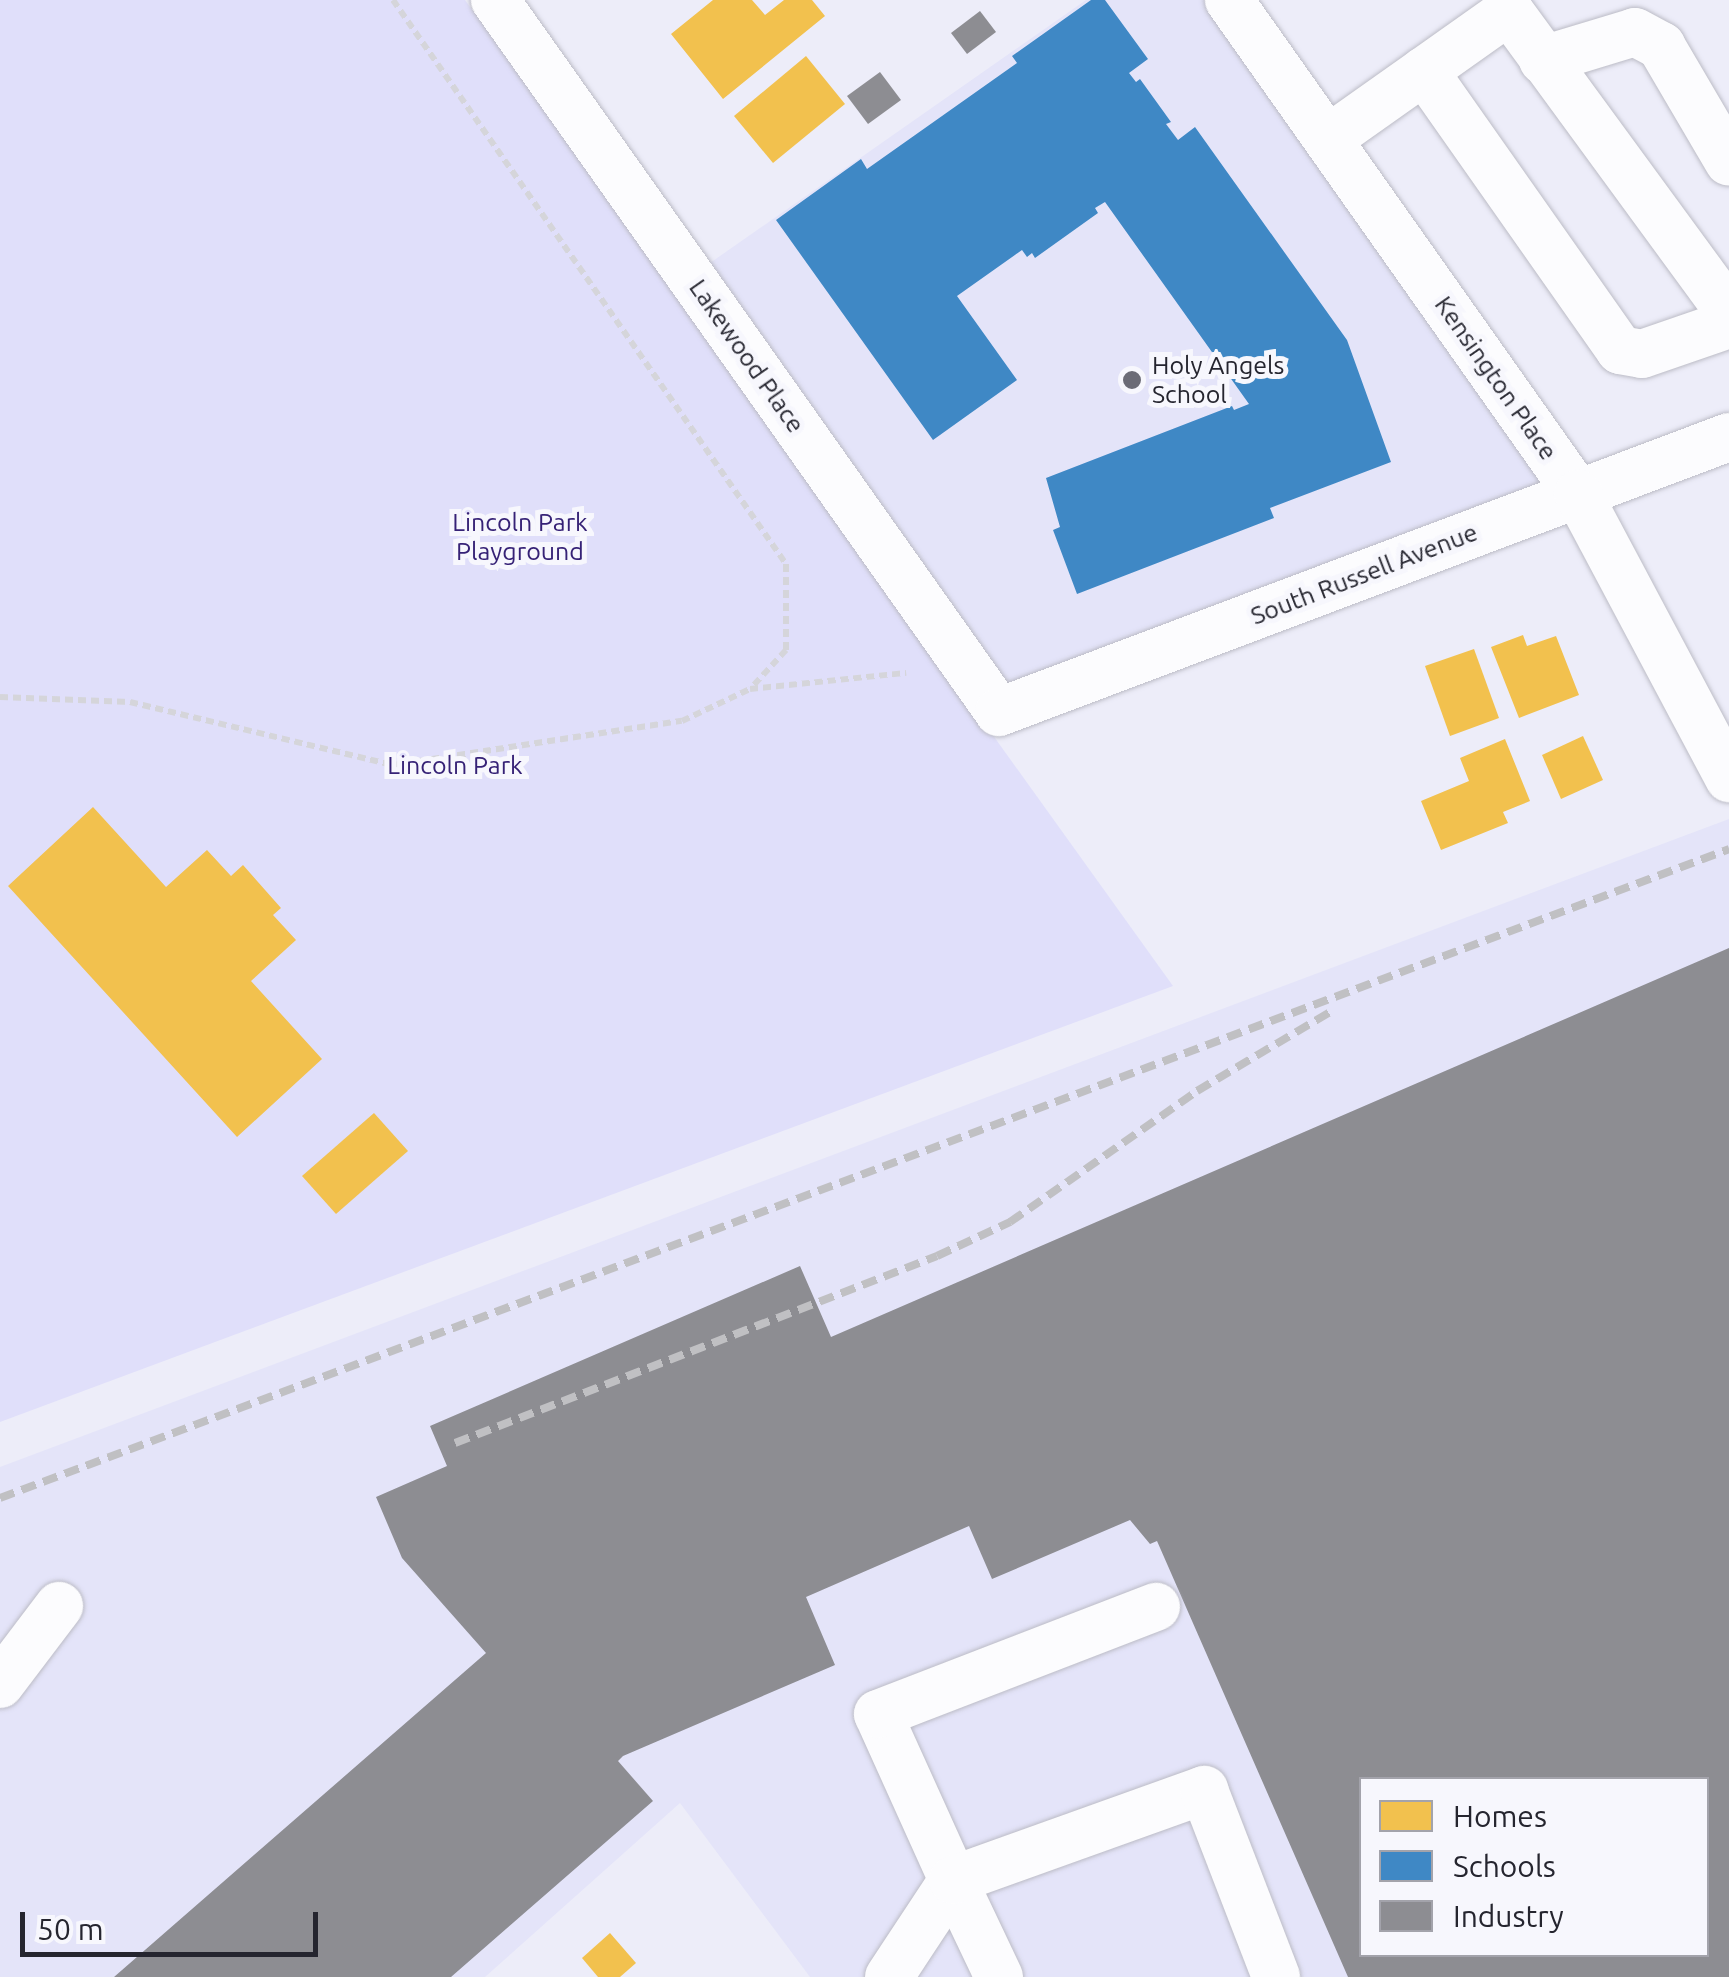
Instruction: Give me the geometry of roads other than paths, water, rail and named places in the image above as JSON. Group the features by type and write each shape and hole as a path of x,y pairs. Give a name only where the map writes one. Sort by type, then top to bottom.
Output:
{"street":[{"name":"Lakewood Place","path":"495,0 999,712"},
{"name":"Kensington Place","path":"1229,0 1578,494 1729,778"},
{"path":"1328,139 1508,11 1729,312"},
{"path":"1543,60 1634,32 1661,46 1729,162"},
{"path":"1424,71 1620,350 1642,354 1729,324"},
{"name":"South Russell Avenue","path":"999,712 1729,437"},
{"path":"0,1684 60,1606"},
{"path":"998,1977 878,1714 1156,1607"},
{"path":"889,1977 953,1880 1204,1790 1276,1977"}],"railway":[{"path":"0,1498 1729,849"},
{"path":"455,1443 937,1256 1010,1222 1197,1091 1332,1011"}],"place":[{"name":"Holy Angels School","path":"1132,380"}],"park label":[{"name":"Lincoln Park Playground","path":"520,538"},
{"name":"Lincoln Park","path":"455,765"}]}
